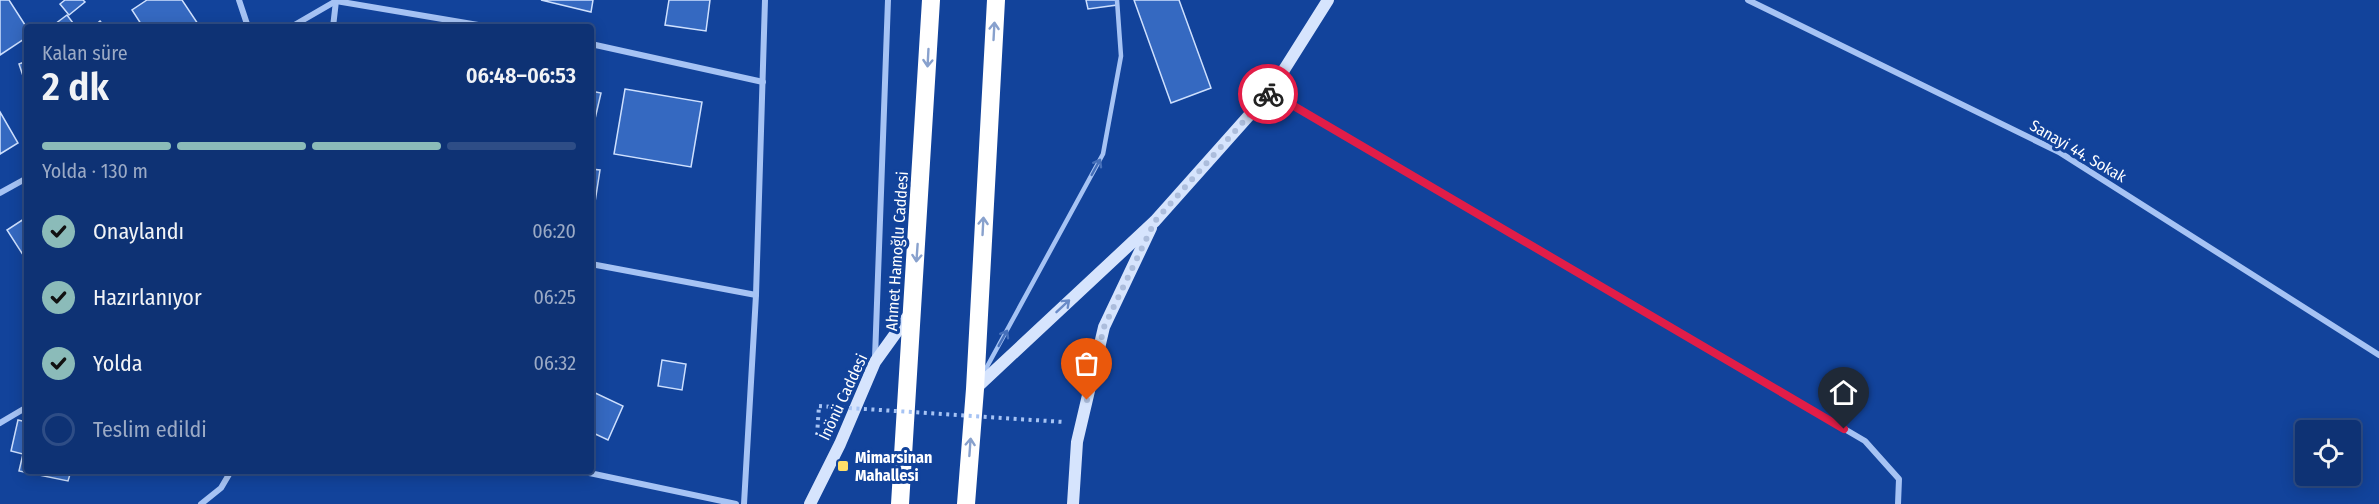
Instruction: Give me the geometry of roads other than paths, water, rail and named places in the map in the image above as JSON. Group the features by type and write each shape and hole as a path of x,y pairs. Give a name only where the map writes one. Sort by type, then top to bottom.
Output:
{"highway":[{"name":"Ahmet Hamoğlu Caddesi","path":"900,504 931,0"},
{"path":"966,504 975,389 996,0"}],"main road":[{"path":"975,389 1155,221 1270,92 1328,0"},
{"path":"1073,504 1077,442 1104,327 1155,221"},
{"name":"İnönü Caddesi","path":"810,504 840,444 875,362 913,309"}],"street":[{"path":"239,0 247,24"},
{"path":"744,504 756,295 765,0"},
{"path":"875,362 888,0"},
{"name":"Sanayi 44. Sokak","path":"1748,0 2059,152 2379,355"},
{"path":"296,24 336,1 472,24"},
{"path":"333,24 336,1"},
{"path":"594,45 763,82"},
{"path":"1270,92 1865,441 1899,478 1898,504"},
{"path":"0,193 24,180"},
{"path":"594,265 756,295"},
{"path":"0,423 24,409"},
{"path":"201,504 221,488 229,474"},
{"path":"594,474 736,504"}],"lane":[{"path":"975,389 1103,154 1121,56 1117,0"}],"place":[{"name":"Mimarsinan Mahallesi","path":"843,466"}]}
